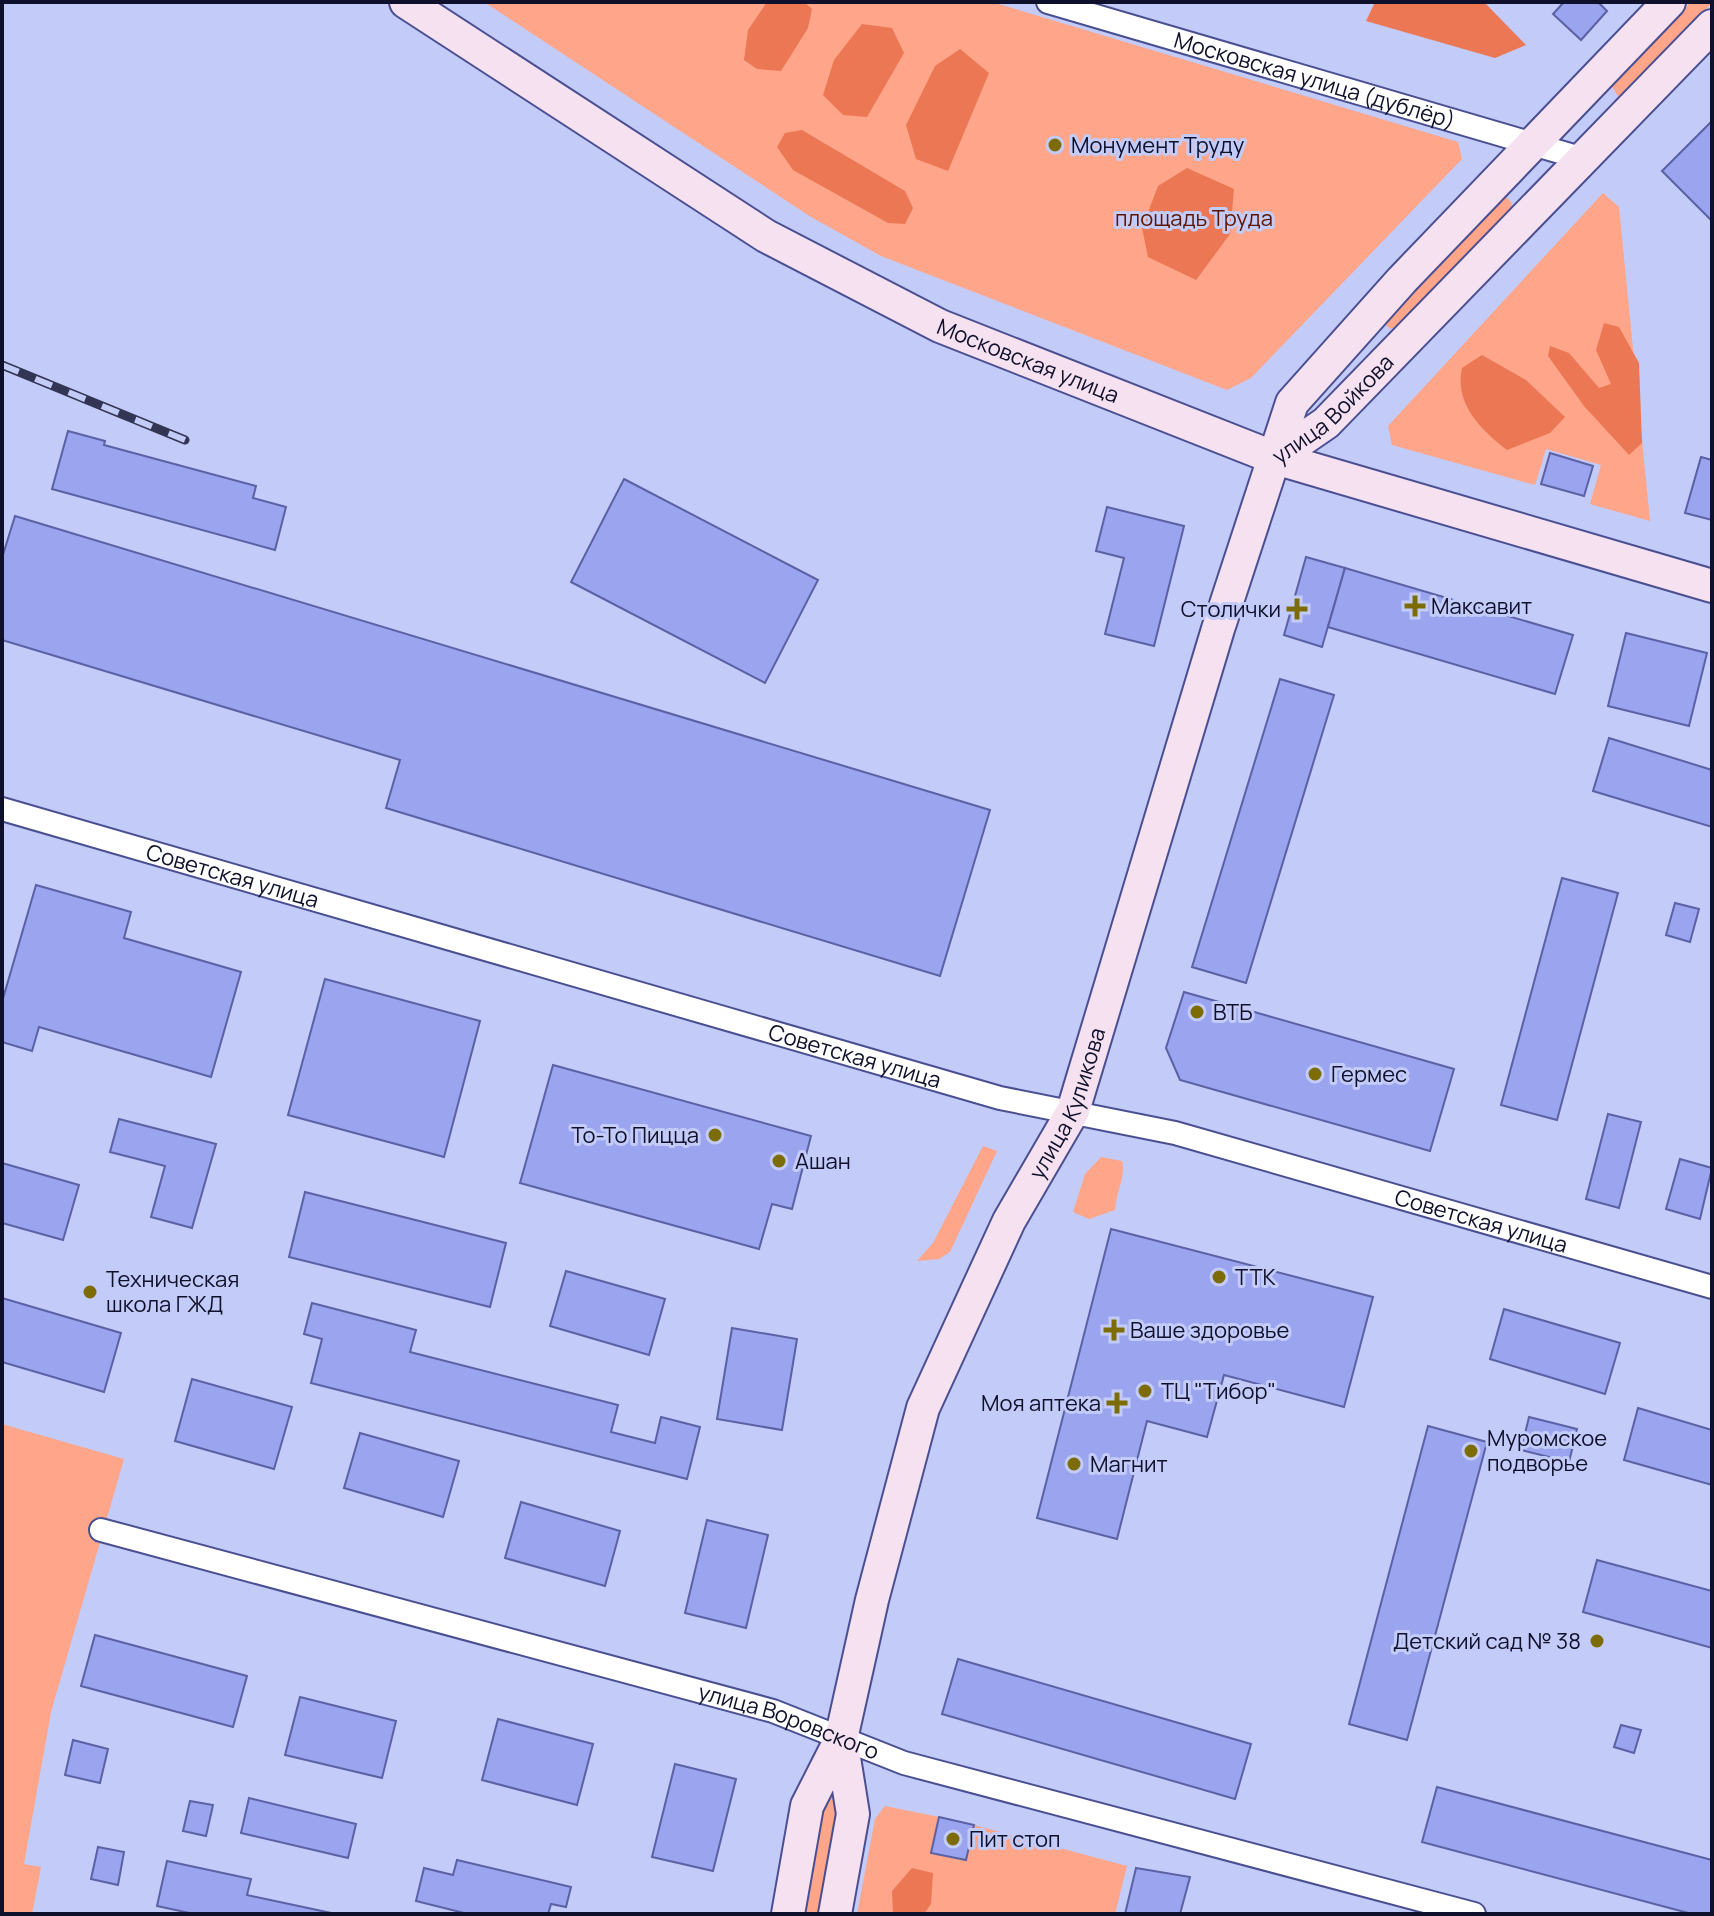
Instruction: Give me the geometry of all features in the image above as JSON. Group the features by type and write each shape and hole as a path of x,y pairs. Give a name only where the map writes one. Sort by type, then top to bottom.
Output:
{"main road":[{"name":"Московская улица","path":"406,2 766,236 940,326 1275,458 1712,586"},
{"name":"улица Войкова","path":"1275,458 1292,403 1402,280 1669,2"},
{"name":"улица Войкова","path":"1275,458 1326,423 1712,26"},
{"name":"улица Куликова","path":"788,1914 807,1806 841,1739 872,1600 923,1408 1009,1221 1073,1111 1218,629 1275,458"},
{"name":"улица Куликова","path":"835,1914 853,1814 841,1739"}],"street":[{"name":"Московская улица (дублёр)","path":"1048,2 1584,159"},
{"name":"Советская улица","path":"2,809 1000,1098 1175,1133 1712,1287"},
{"name":"улица Воровского","path":"101,1530 773,1711 904,1763 1474,1914"}],"green space":[{"name":"площадь Труда","path":"484,2 992,2 1458,142 1462,159 1251,378 1227,390 881,256 811,217"},
{"path":"767,2 804,2 812,9 808,28 781,71 757,69 744,60 748,30"},
{"path":"1375,2 1484,2 1526,45 1495,58 1366,21"},
{"path":"1691,2 1712,3 1624,94 1618,96 1611,85"},
{"path":"862,24 892,28 904,53 867,117 843,115 823,95 834,60"},
{"path":"960,49 989,73 948,171 916,159 906,125 935,66"},
{"path":"802,130 905,191 913,208 905,224 888,223 793,170 777,147 785,133"},
{"path":"1187,168 1234,189 1230,234 1196,280 1148,257 1142,228 1158,186"},
{"path":"1603,193 1619,207 1650,521 1590,504 1601,465 1546,449 1535,485 1392,445 1388,426"},
{"path":"1506,197 1512,203 1511,209 1397,326 1390,329 1384,323 1386,315 1500,198"},
{"path":"1604,323 1619,327 1639,363 1642,443 1629,455 1584,406 1548,356 1550,346 1569,353 1599,388 1611,384 1596,350"},
{"path":"1482,355 1526,380 1565,417 1550,433 1507,450 1479,425 1462,393 1462,368"},
{"path":"983,1146 997,1151 950,1252 939,1259 917,1261 933,1243"},
{"path":"1101,1157 1122,1161 1122,1179 1115,1210 1089,1219 1073,1212 1085,1174"},
{"path":"2,1424 124,1459 51,1712 24,1864 41,1867 32,1914 2,1914"},
{"path":"823,1790 842,1794 821,1914 802,1914"},
{"path":"885,1806 939,1817 932,1853 966,1860 974,1825 1127,1866 1115,1914 857,1914 875,1819"},
{"path":"912,1868 933,1873 931,1904 924,1914 893,1914 892,1891"}],"building":[{"path":"1564,2 1598,2 1607,11 1581,40 1553,14"},
{"path":"1712,121 1712,221 1662,171"},
{"path":"68,431 105,441 104,445 256,486 253,498 286,507 275,550 52,489"},
{"path":"1550,453 1593,466 1584,496 1541,484"},
{"path":"1701,457 1712,460 1712,520 1685,513"},
{"path":"624,479 818,580 765,683 571,582"},
{"path":"1107,507 1184,526 1154,646 1105,634 1124,558 1096,551"},
{"path":"15,516 990,810 940,976 386,808 400,760 2,640 2,558"},
{"path":"1306,557 1345,568 1322,647 1284,635"},
{"path":"1345,568 1573,635 1555,694 1328,627"},
{"path":"1626,633 1707,653 1689,726 1608,706"},
{"path":"1280,679 1334,695 1246,983 1192,967"},
{"path":"1609,738 1712,770 1712,827 1593,791"},
{"path":"1562,878 1618,893 1557,1120 1501,1105"},
{"path":"36,885 131,912 124,938 241,972 211,1077 39,1027 32,1051 2,1042 2,1002"},
{"path":"1675,903 1699,909 1690,942 1666,935"},
{"path":"325,979 480,1021 444,1157 288,1115"},
{"name":"Гермес","path":"1184,992 1454,1069 1430,1151 1180,1080 1166,1048"},
{"path":"553,1065 811,1136 792,1209 772,1204 759,1249 520,1183"},
{"path":"1608,1114 1641,1122 1619,1208 1586,1199"},
{"path":"119,1119 216,1144 192,1228 151,1217 165,1166 110,1152"},
{"path":"1680,1159 1712,1168 1700,1219 1666,1209"},
{"path":"2,1163 79,1185 63,1240 2,1223"},
{"path":"305,1192 506,1243 490,1307 289,1257"},
{"name":"ТЦ \"Тибор\"","path":"1111,1229 1373,1297 1344,1407 1224,1375 1207,1437 1147,1421 1117,1539 1037,1518"},
{"path":"566,1271 665,1299 649,1355 550,1326"},
{"path":"2,1298 121,1333 104,1392 2,1362"},
{"path":"312,1303 416,1330 410,1352 618,1405 611,1432 655,1443 661,1417 700,1427 687,1479 311,1383 322,1339 304,1334"},
{"path":"1504,1309 1620,1343 1605,1394 1490,1359"},
{"path":"732,1328 797,1339 782,1430 717,1419"},
{"path":"192,1379 292,1407 274,1469 175,1441"},
{"path":"1638,1408 1712,1430 1712,1485 1624,1460"},
{"path":"1529,1417 1577,1429 1569,1462 1521,1450"},
{"path":"1428,1426 1487,1442 1407,1740 1349,1724"},
{"path":"360,1433 459,1461 443,1517 344,1488"},
{"path":"521,1502 620,1531 605,1586 505,1558"},
{"path":"707,1520 768,1535 746,1628 685,1613"},
{"path":"1597,1560 1712,1591 1712,1648 1583,1612"},
{"path":"95,1635 247,1676 233,1727 81,1686"},
{"path":"958,1659 1251,1744 1235,1799 942,1714"},
{"path":"300,1697 396,1721 382,1778 285,1755"},
{"path":"498,1719 593,1744 577,1805 482,1780"},
{"path":"1621,1725 1641,1730 1634,1753 1614,1747"},
{"path":"73,1740 108,1749 100,1783 65,1775"},
{"path":"675,1764 736,1779 713,1871 652,1857"},
{"path":"1437,1787 1712,1860 1712,1914 1692,1914 1422,1842"},
{"path":"249,1798 356,1824 348,1858 241,1833"},
{"path":"190,1801 213,1805 206,1836 183,1831"},
{"name":"Пит стоп","path":"939,1817 974,1825 966,1860 931,1853"},
{"path":"98,1847 124,1852 118,1885 91,1879"},
{"path":"457,1860 571,1887 566,1907 551,1904 548,1914 468,1914 416,1901 424,1868 453,1875"},
{"path":"167,1861 251,1879 247,1895 336,1914 194,1914 157,1906"},
{"path":"1136,1868 1190,1877 1180,1914 1125,1914"}],"railway":[{"path":"2,365 185,440"}],"place":[{"name":"Монумент Труду","path":"1055,145"},
{"name":"Максавит","path":"1415,606"},
{"name":"Столички","path":"1297,609"},
{"name":"ВТБ","path":"1197,1012"},
{"name":"Гермес","path":"1315,1074"},
{"name":"То-То Пицца","path":"715,1135"},
{"name":"Ашан","path":"779,1161"},
{"name":"ТТК","path":"1219,1277"},
{"name":"Техническая школа ГЖД","path":"90,1292"},
{"name":"Ваше здоровье","path":"1114,1330"},
{"name":"ТЦ \"Тибор\"","path":"1145,1391"},
{"name":"Моя аптека","path":"1117,1403"},
{"name":"Муромское подворье","path":"1471,1451"},
{"name":"Магнит","path":"1074,1464"},
{"name":"Детский сад № 38","path":"1597,1641"},
{"name":"Пит стоп","path":"953,1839"}]}
